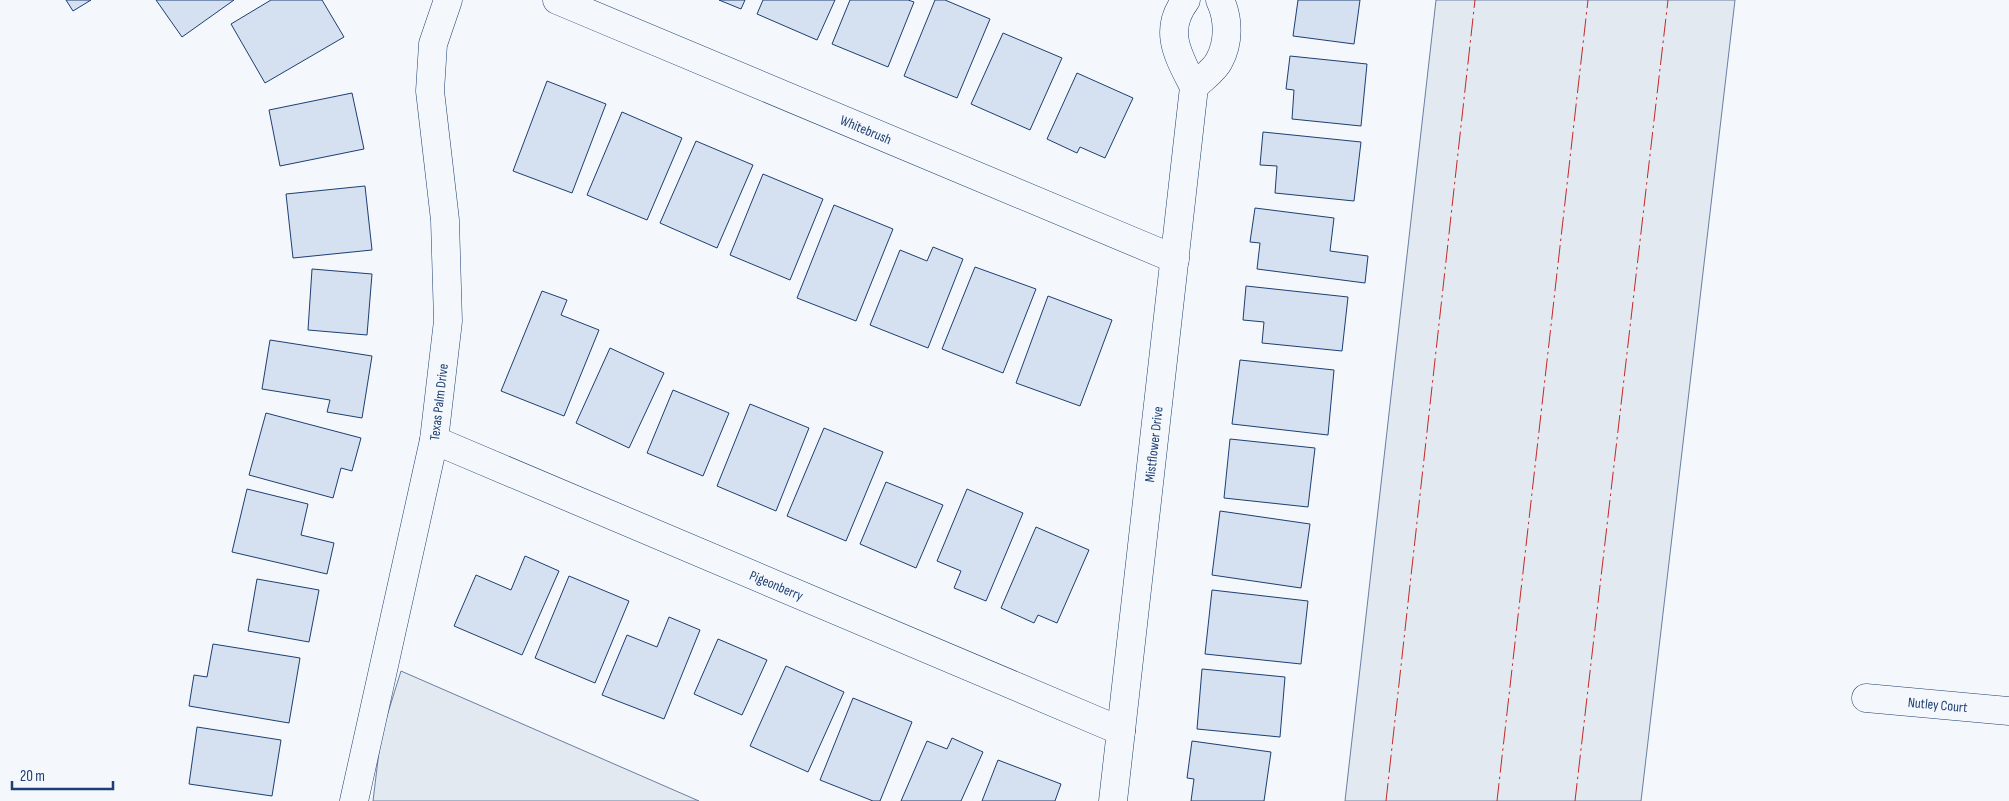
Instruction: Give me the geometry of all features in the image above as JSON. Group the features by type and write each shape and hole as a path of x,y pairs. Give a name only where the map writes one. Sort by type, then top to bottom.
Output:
{"street":[{"name":"Texas Palm Drive","path":"354,801 434,440 448,321 445,220 430,91 433,44 448,0"},
{"name":"Whitebrush","path":"556,0 1175,258"},
{"path":"1186,0 1180,7 1173,29 1176,51 1194,87 1219,62 1227,32 1224,9 1220,0"},
{"name":"Mistflower Drive","path":"1113,801 1194,87"},
{"name":"Pigeonberry","path":"434,440 1121,731"},
{"name":"Nutley Court","path":"1866,698 2009,711"}],"shaded area":[{"path":"1436,0 1735,0 1641,801 1345,801"},
{"path":"401,671 699,801 373,801 381,735"}],"building":[{"path":"66,0 91,0 73,11"},
{"path":"156,0 234,0 182,37"},
{"path":"271,0 322,0 344,37 265,83 231,24"},
{"path":"719,0 745,0 741,9"},
{"path":"763,0 835,0 817,40 757,14"},
{"path":"850,0 908,0 914,2 888,67 832,44"},
{"path":"935,0 945,0 990,19 957,98 904,76"},
{"path":"1298,0 1360,0 1354,44 1293,36"},
{"path":"1003,33 1062,58 1030,130 971,104"},
{"path":"1290,56 1367,64 1361,126 1292,119 1294,90 1286,89"},
{"path":"1077,73 1133,98 1105,158 1080,147 1077,153 1047,139"},
{"path":"547,81 606,104 572,193 513,171"},
{"path":"352,93 364,149 280,166 269,110"},
{"path":"622,112 682,138 647,220 587,195"},
{"path":"1263,132 1361,142 1354,201 1275,193 1277,166 1260,165"},
{"path":"696,141 753,165 717,248 660,223"},
{"path":"763,174 823,199 790,280 730,255"},
{"path":"365,186 372,250 293,258 286,194"},
{"path":"834,205 893,229 856,321 797,298"},
{"path":"1255,208 1334,218 1330,251 1368,256 1365,283 1257,269 1260,243 1250,242"},
{"path":"933,247 963,259 928,348 870,325 900,250 927,261"},
{"path":"975,267 1036,289 1003,373 942,349"},
{"path":"312,269 372,274 367,335 308,330"},
{"path":"1246,286 1348,297 1342,351 1262,343 1264,322 1243,320"},
{"path":"542,291 567,300 561,315 599,330 564,416 501,391"},
{"path":"1048,296 1112,320 1080,406 1016,383"},
{"path":"270,340 372,356 362,418 327,412 330,400 262,389"},
{"path":"610,348 664,373 629,448 576,423"},
{"path":"1240,360 1334,370 1328,435 1232,424"},
{"path":"673,390 729,413 703,476 647,453"},
{"path":"750,404 809,428 776,511 717,486"},
{"path":"266,413 361,438 352,471 341,468 333,498 249,475"},
{"path":"824,428 883,452 846,541 787,516"},
{"path":"1230,439 1315,448 1308,507 1224,498"},
{"path":"886,482 943,505 916,568 860,544"},
{"path":"247,489 308,504 301,535 334,543 327,574 232,552"},
{"path":"967,489 1023,513 986,601 954,588 961,571 937,561"},
{"path":"1220,511 1310,524 1301,588 1212,575"},
{"path":"1036,527 1089,550 1057,623 1038,615 1034,623 1001,608"},
{"path":"525,556 559,571 522,655 454,626 476,575 511,590"},
{"path":"569,576 629,601 595,683 535,658"},
{"path":"257,579 319,590 309,642 248,631"},
{"path":"1212,590 1308,601 1301,664 1205,654"},
{"path":"669,617 700,630 664,719 602,695 627,635 657,647"},
{"path":"718,639 767,660 742,715 694,694"},
{"path":"213,644 300,658 289,723 189,706 194,675 207,677"},
{"path":"786,666 844,692 808,772 750,746"},
{"path":"1202,669 1285,677 1280,737 1197,729"},
{"path":"853,698 912,722 880,801 873,801 820,780"},
{"path":"197,727 281,740 272,796 189,784"},
{"path":"952,738 983,752 961,801 901,801 927,741 947,749"},
{"path":"1192,741 1271,752 1264,801 1191,801 1194,779 1187,778"},
{"path":"998,760 1061,784 1055,801 982,801"}],"power":[{"path":"1386,801 1475,0"},
{"path":"1497,801 1588,0"},
{"path":"1575,801 1668,0"}]}
